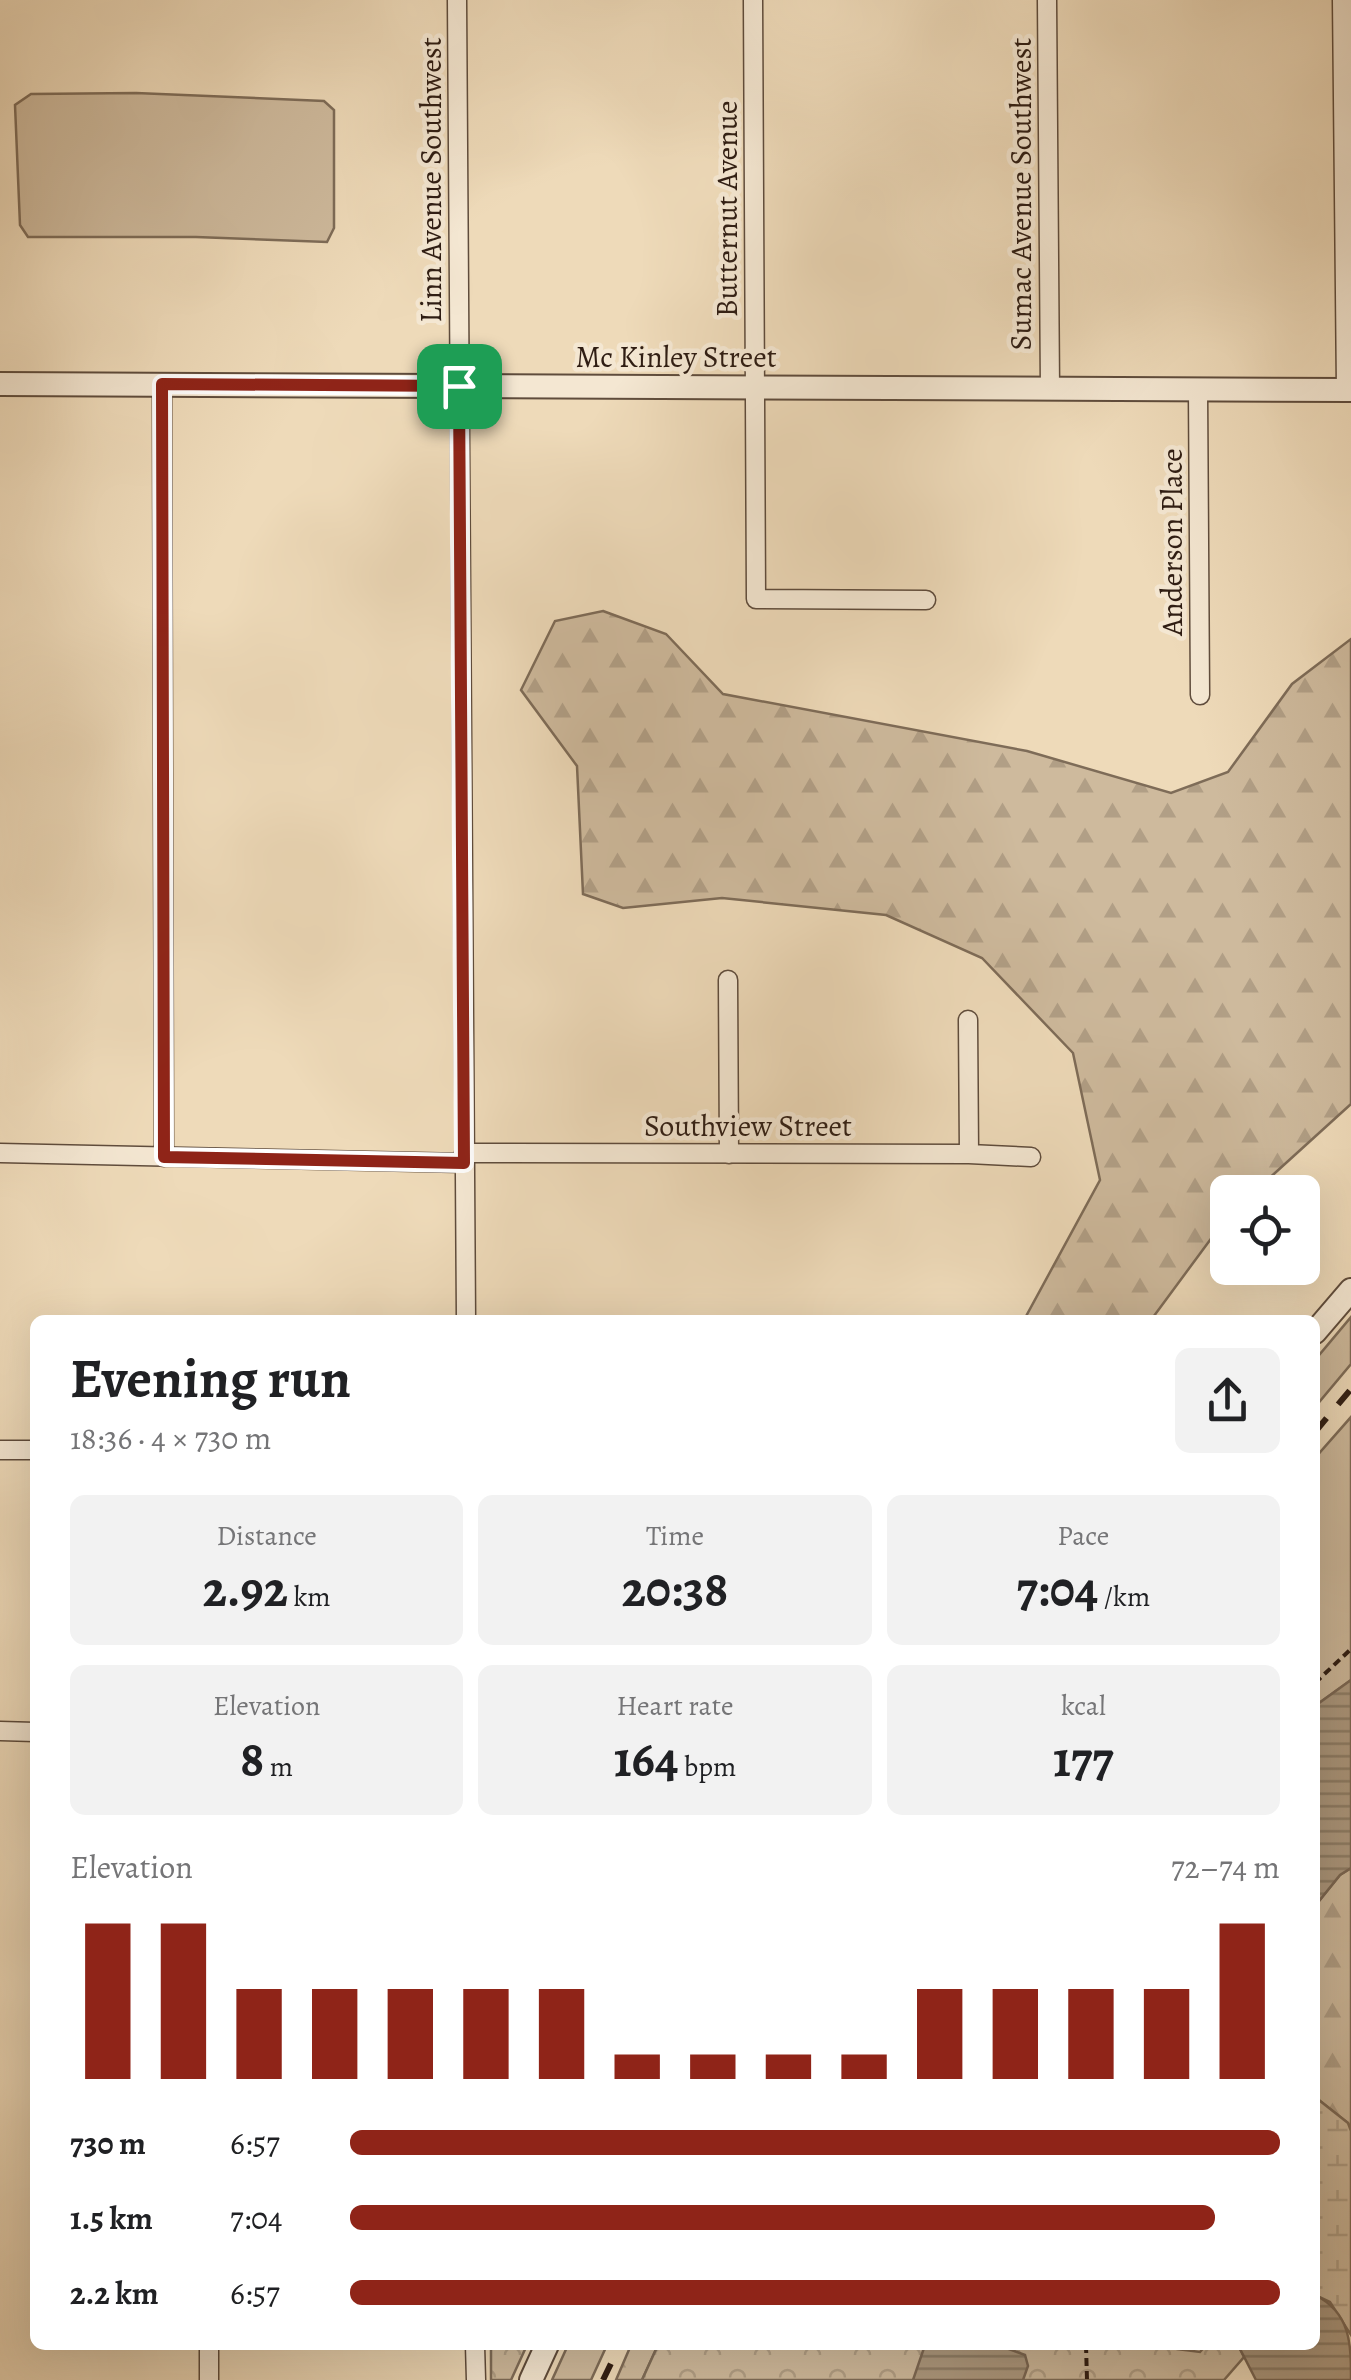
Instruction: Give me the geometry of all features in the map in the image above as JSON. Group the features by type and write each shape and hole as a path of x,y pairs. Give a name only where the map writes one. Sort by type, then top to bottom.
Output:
{"street":[{"name":"Linn Avenue Southwest","path":"458,0 466,1315"},
{"name":"Butternut Avenue","path":"754,0 756,599 926,600"},
{"name":"Sumac Avenue Southwest","path":"1047,0 1050,388"},
{"path":"1342,0 1348,390"},
{"name":"Mc Kinley Street","path":"0,384 1348,390"},
{"path":"162,384 164,1157"},
{"name":"Anderson Place","path":"1198,390 1200,695"},
{"path":"728,980 730,1154"},
{"path":"968,1020 969,1154"},
{"name":"Southview Street","path":"0,1154 1031,1157"},
{"path":"1320,1326 1351,1290"},
{"path":"0,1450 30,1450"},
{"path":"0,1731 30,1732"},
{"path":"209,2380 210,2350"},
{"path":"475,2350 476,2380"},
{"path":"532,2380 545,2350"}],"path":[{"path":"1320,1679 1351,1649"},
{"path":"1086,2350 1087,2380"}],"green space":[{"path":"136,93 324,101 334,110 334,228 327,242 28,237 20,225 15,105 31,94"},
{"path":"603,611 666,634 723,694 1027,751 1171,793 1228,772 1292,684 1351,639 1351,1104 1273,1175 1210,1175 1210,1240 1155,1315 1027,1315 1100,1180 1073,1053 982,958 886,915 722,898 623,908 583,894 577,766 521,690 555,621"},
{"path":"1351,1317 1351,1364 1320,1401 1320,1354"},
{"path":"1351,1417 1351,1680 1320,1702 1320,1452"},
{"path":"1351,1868 1351,2131 1348,2123 1320,2101 1320,1900"},
{"path":"1320,2101 1348,2123 1351,2131 1351,2335 1330,2302 1320,2297"},
{"path":"491,2350 525,2350 511,2380 491,2380"},
{"path":"566,2350 605,2350 591,2380 552,2380"},
{"path":"629,2350 656,2350 642,2380 616,2380"},
{"path":"656,2350 1240,2350 1244,2357 1224,2380 642,2380"}],"shaded area":[{"path":"1351,1680 1351,1868 1320,1900 1320,1702"},
{"path":"1320,2298 1336,2311 1349,2342 1351,2380 1256,2380 1241,2350 1320,2350"},
{"path":"923,2350 1012,2350 1025,2355 1028,2366 1023,2380 913,2380"}],"railway":[{"path":"1320,1426 1351,1389"},
{"path":"603,2380 618,2350"}],"route":[{"path":"162,384 459,386 464,1163 164,1157 162,384"}]}
